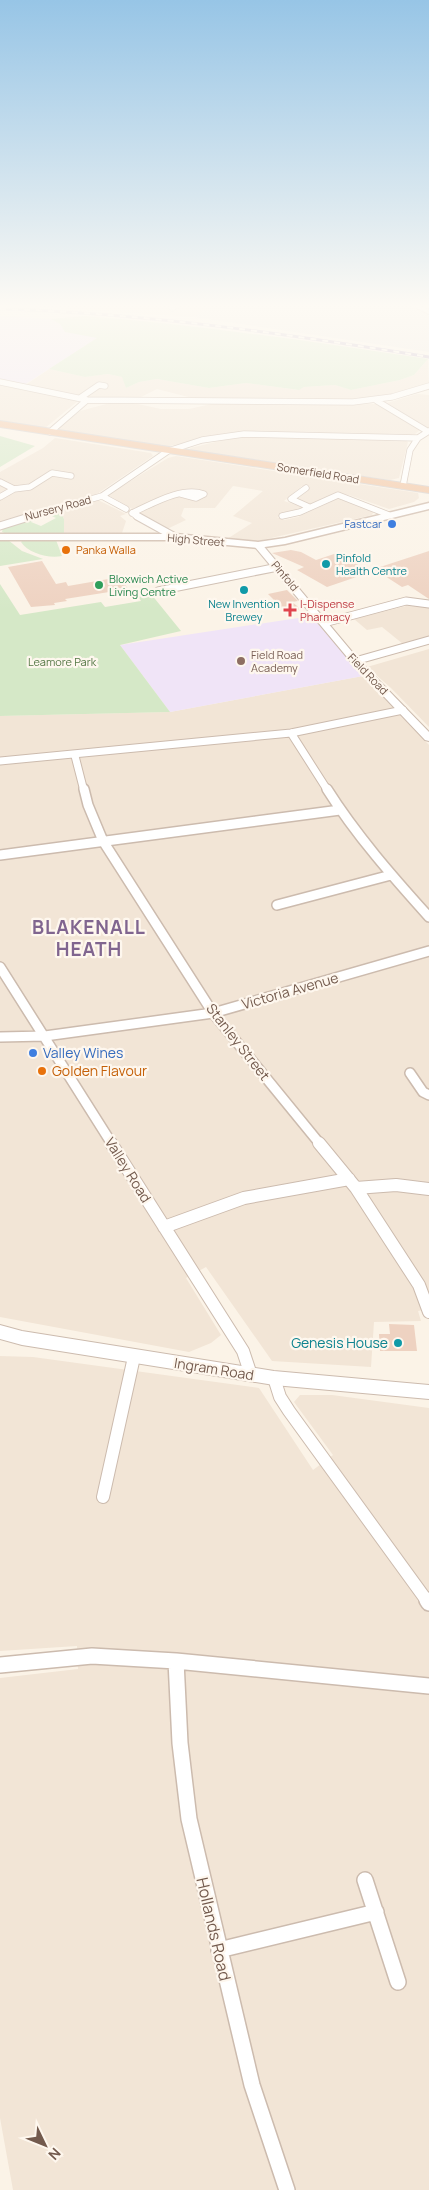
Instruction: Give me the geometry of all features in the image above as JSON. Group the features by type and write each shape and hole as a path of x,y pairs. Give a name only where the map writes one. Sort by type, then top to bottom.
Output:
{"highway":[{"name":"Somerfield Road","path":"0,424 424,489"}],"main road":[{"path":"411,510 423,499 424,489"},
{"name":"High Street","path":"0,537 175,537 258,545 285,541 429,505"}],"street":[{"path":"50,432 80,406"},
{"path":"385,406 428,431 418,438 410,450 403,486"},
{"name":"Nursery Road","path":"0,526 44,511 102,496 168,451 202,440 235,434 418,438"},
{"path":"0,497 14,490 30,487 52,473 71,476"},
{"path":"0,482 14,490"},
{"path":"306,488 291,500 309,507"},
{"path":"175,537 132,513 180,494"},
{"path":"282,516 333,496 342,495 389,515"},
{"path":"102,496 126,509"},
{"name":"Pinfold","path":"258,545 311,607"},
{"path":"158,591 166,589 166,585 174,581 190,582 192,584 278,567"},
{"path":"324,623 400,602 429,604"},
{"name":"Field Road","path":"311,607 355,661 429,738"},
{"path":"355,661 429,640"},
{"path":"0,761 75,756 291,733 403,710"},
{"path":"291,733 340,810 390,875 429,917"},
{"name":"Stanley Street","path":"75,756 88,805 103,842 213,1013 356,1188 419,1285 429,1312"},
{"path":"0,854 340,810"},
{"path":"277,905 390,875"},
{"name":"Victoria Avenue","path":"0,1037 45,1036 213,1013 429,951"},
{"name":"Valley Road","path":"0,967 243,1351 251,1375"},
{"path":"410,1073 423,1092 429,1094"},
{"path":"164,1227 244,1198 349,1179"},
{"path":"356,1188 396,1185 429,1189"},
{"name":"Ingram Road","path":"0,1332 22,1338 251,1375 429,1392"},
{"path":"103,1497 134,1357"},
{"path":"274,1378 280,1397 289,1411 429,1603"},
{"path":"0,1665 92,1656 176,1660 429,1686"},
{"name":"Hollands Road","path":"176,1660 180,1743 189,1819 218,1950 252,2085 287,2190"},
{"path":"365,1880 398,1982"},
{"path":"218,1950 376,1912"}],"shaded area":[{"path":"0,406 72,406 45,428 0,421"},
{"path":"98,406 148,406 161,409 189,409 202,406 380,406 420,430 415,434 404,436 241,432 160,447 56,430 80,411"},
{"path":"392,406 429,406 429,429"},
{"path":"241,436 404,440 408,442 399,478 390,480 191,450 190,448"},
{"path":"55,438 151,453 153,456 94,496 41,510 0,524 0,472 43,448"},
{"path":"176,456 418,493 419,498 414,502 389,509 341,494 310,505 295,499 308,490 309,487 302,486 284,501 306,508 277,517 284,520 298,517 341,497 374,511 372,515 258,541 245,542 227,539 252,523 233,516 263,491 233,486 215,508 184,508 181,516 186,520 167,529 108,495 168,458"},
{"path":"98,500 126,514 120,516 126,521 122,533 64,533 64,519 58,508"},
{"path":"406,606 429,607 429,637 403,644 382,627 367,630 354,619"},
{"name":"Field Road Academy","path":"311,616 363,676 170,712 120,645"},
{"path":"429,649 429,727 391,688 367,667"},
{"path":"363,676 429,745 429,1309 418,1311 421,1321 374,1322 371,1367 272,1361 206,1267 186,1278 221,1335 211,1343 189,1352 0,1317 0,716 170,712"},
{"path":"0,1356 33,1357 259,1388 313,1470 333,1455 294,1402 300,1395 332,1395 429,1408 429,2190 13,2190 0,2118 0,1678 78,1669 77,1646 0,1651"}],"green space":[{"path":"0,436 35,446 0,467"},
{"path":"58,508 64,519 64,533 7,534 2,532 3,528 30,518 35,520 31,522 41,526 56,518 45,513"},
{"path":"0,540 8,540 22,551 43,559 0,566"},
{"path":"23,540 56,540 62,556 51,557 34,552 24,546 21,542"},
{"name":"Leamore Park","path":"0,584 20,615 101,602 105,607 141,601 138,596 151,594 181,631 120,645 170,712 0,716"}],"building":[{"name":"Pinfold Health Centre","path":"291,550 301,552 316,560 337,553 371,572 327,587 297,570 304,567 272,553"},
{"path":"429,551 429,599 408,585 402,587 374,569"},
{"name":"Bloxwich Active Living Centre","path":"42,561 56,584 66,582 68,586 120,577 128,589 65,599 67,601 54,603 55,605 31,607 8,567"},
{"path":"287,590 298,601 292,602 301,609 287,613 268,594"},
{"name":"Genesis House","path":"389,1324 414,1325 417,1351 380,1351 379,1334 390,1334"}],"place":[{"name":"Fastcar","path":"392,524"},
{"name":"Panka Walla","path":"66,550"},
{"name":"Pinfold Health Centre","path":"326,564"},
{"name":"Bloxwich Active Living Centre","path":"99,585"},
{"name":"New Invention Brewey","path":"244,590"},
{"name":"I-Dispense Pharmacy","path":"290,610"},
{"name":"Field Road Academy","path":"241,661"},
{"name":"Valley Wines","path":"33,1053"},
{"name":"Golden Flavour","path":"42,1071"},
{"name":"Genesis House","path":"398,1343"}],"district":[{"name":"BLAKENALL HEATH","path":"89,938"}]}
